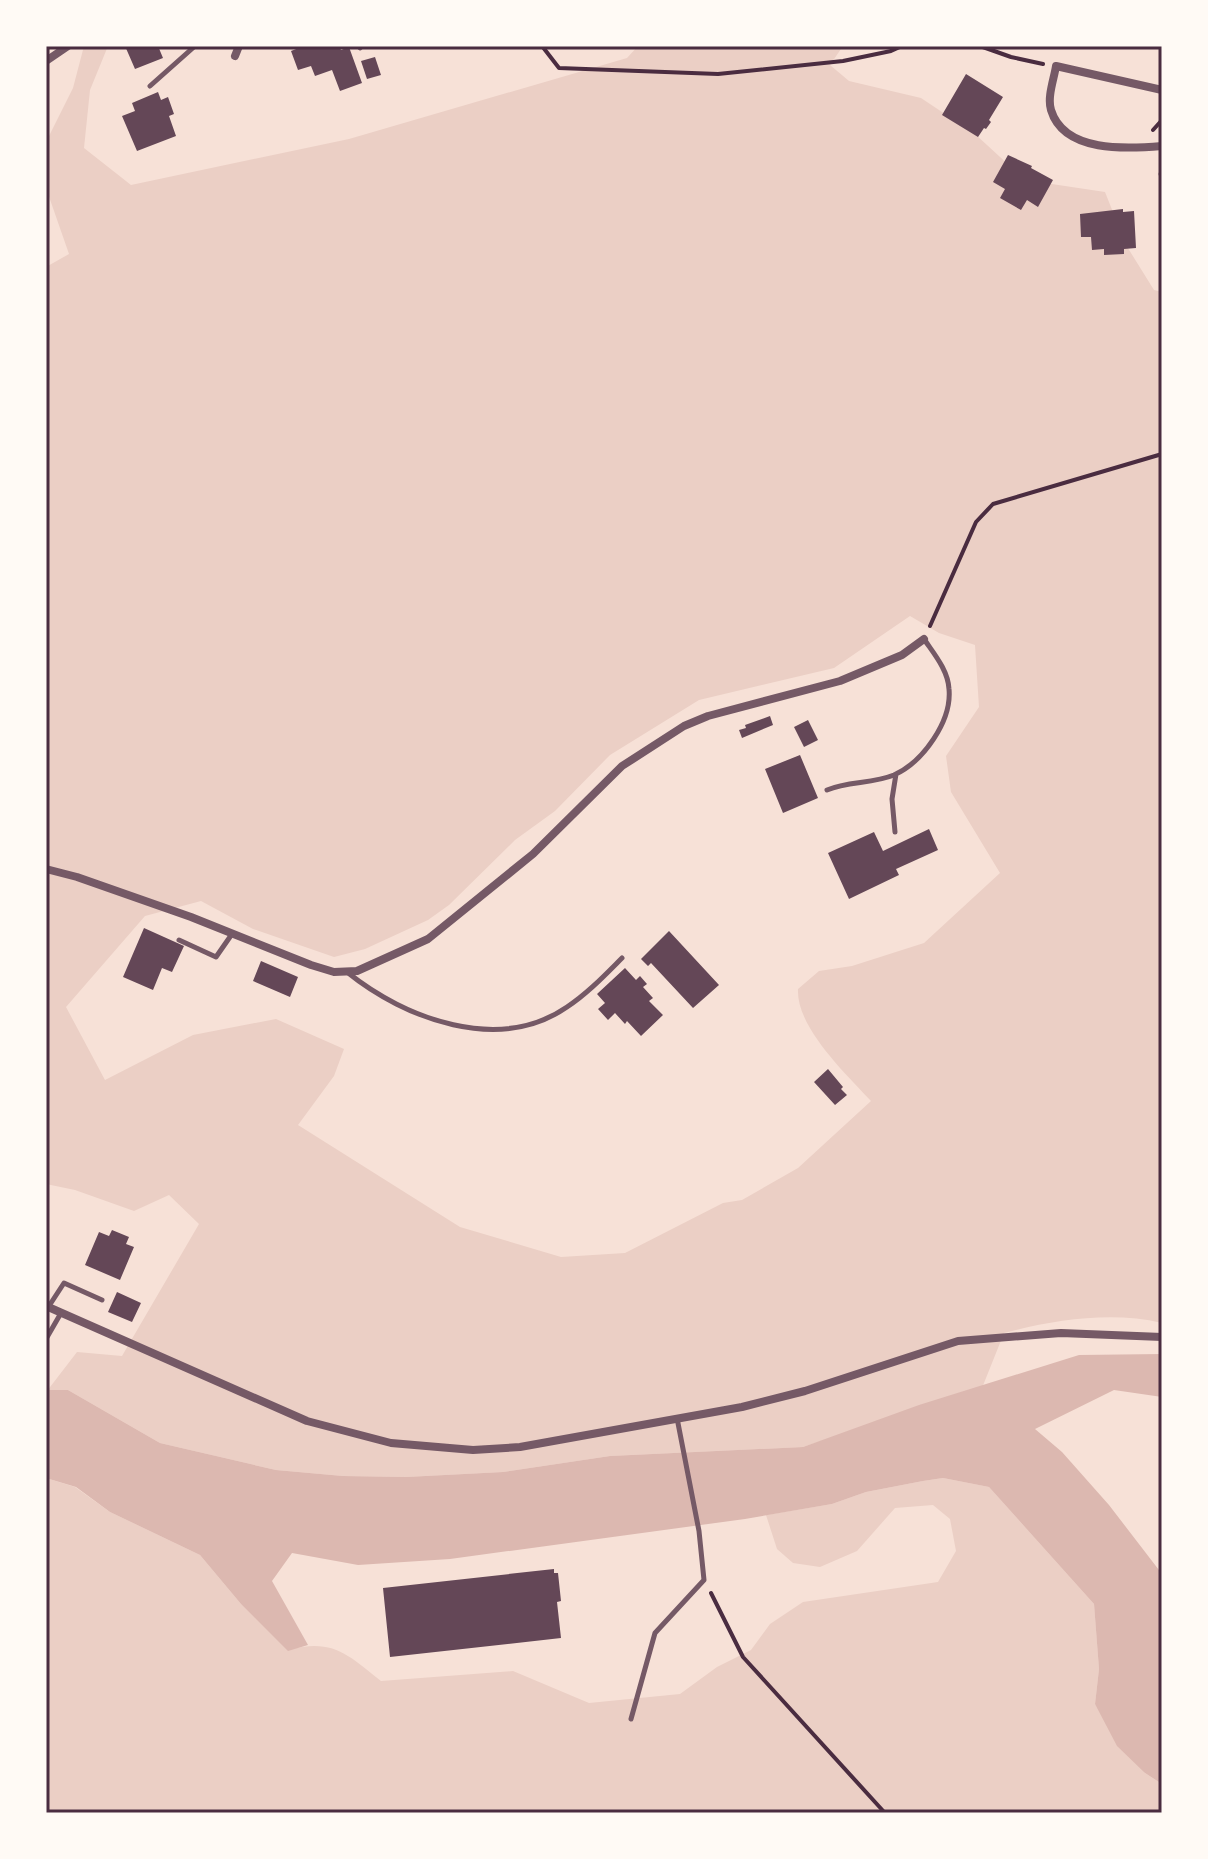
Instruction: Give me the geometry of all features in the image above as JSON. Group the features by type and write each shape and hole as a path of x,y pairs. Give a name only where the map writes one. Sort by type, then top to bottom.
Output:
{"street":[{"path":"46,61 68,46"},
{"path":"235,56 239,46"},
{"path":"1162,90 1056,66 1050,108 1059,125 1086,143 1106,148 1162,146"},
{"path":"46,869 92,882 311,965 334,972 357,971 428,939 533,854 622,766 684,726 734,709 840,681 902,655 924,639"},
{"path":"47,1306 307,1421 391,1443 473,1450 520,1447 742,1407 805,1391 958,1341 1061,1333 1162,1337"}],"lane":[{"path":"150,86 195,46"},
{"path":"827,790 842,783 871,781 896,774 913,762 932,741 947,711 950,690 945,673 924,639"},
{"path":"895,832 892,799 896,774"},
{"path":"179,940 216,957 232,934"},
{"path":"346,971 371,992 417,1014 467,1029 503,1028 532,1024 565,1009 622,958"},
{"path":"47,1306 64,1283 102,1300"},
{"path":"46,1339 61,1313"},
{"path":"631,1719 655,1633 704,1580 699,1531 677,1417"}],"path":[{"path":"542,46 559,68 718,74 843,61 902,46"},
{"path":"980,46 1011,57 1056,66"},
{"path":"924,639 976,522 993,504 1162,454"},
{"path":"704,1580 743,1657 885,1813"}],"shaded area":[{"path":"84,46 108,46 90,90 84,148 131,185 349,139 627,58 638,46 843,46 830,65 849,81 921,98 975,134 1025,180 1105,192 1126,245 1154,290 1162,292 1162,1323 1103,1317 1043,1324 1004,1333 976,1403 854,1430 803,1447 610,1456 503,1472 406,1477 276,1470 160,1443 68,1390 47,1391 77,1352 122,1356 199,1224 169,1195 134,1211 75,1190 46,1184 46,267 69,254 46,188 46,142 73,88","holes":["910,616 939,633 975,645 979,707 946,756 951,792 1000,873 924,943 852,966 819,971 798,989 805,1019 814,1034 836,1064 871,1101 798,1168 742,1200 723,1203 625,1253 561,1257 460,1227 298,1125 334,1076 344,1049 276,1019 193,1035 105,1080 66,1007 145,916 201,901 253,929 334,957 365,949 428,920 449,905 515,840 555,811 610,755 699,700 834,668"]},
{"path":"1162,1354 1162,1397 1114,1390 1035,1429 1062,1452 1109,1505 1162,1574 1162,1784 1145,1773 1117,1746 1095,1704 1099,1669 1094,1604 989,1487 943,1478 866,1492 832,1504 745,1519 450,1559 358,1565 292,1553 272,1581 308,1645 288,1651 241,1604 200,1555 110,1512 76,1487 46,1478 46,1390 68,1390 160,1443 276,1470 406,1477 503,1472 610,1456 803,1447 919,1405 1079,1355"},
{"path":"46,1478 75,1487 110,1512 200,1555 241,1604 288,1650 317,1646 339,1651 381,1681 513,1671 589,1703 680,1694 717,1667 751,1650 770,1624 803,1602 938,1582 956,1551 950,1519 933,1505 895,1508 857,1551 820,1567 793,1563 777,1549 766,1515 832,1504 866,1492 943,1478 989,1487 1094,1604 1099,1669 1095,1704 1145,1773 1162,1784 1162,1813 46,1813"}],"building":[{"path":"125,46 158,46 163,58 135,69"},
{"path":"304,46 339,46 341,50 349,47 362,83 340,91 332,70 315,76 311,66 298,70 291,51"},
{"path":"375,57 381,75 367,79 361,61"},
{"path":"966,74 1003,97 989,120 991,122 978,137 942,115"},
{"path":"158,92 161,100 168,97 174,114 169,116 176,136 137,151 122,116 135,111 132,103"},
{"path":"1008,155 1053,180 1038,207 1027,200 1021,210 1000,198 1005,189 993,182"},
{"path":"1123,209 1123,212 1134,211 1136,248 1124,249 1124,254 1104,255 1104,249 1092,250 1091,237 1081,237 1080,214"},
{"path":"770,716 773,725 742,738 739,730 746,728 745,725"},
{"path":"808,720 818,740 804,747 794,727"},
{"path":"800,755 818,798 783,813 765,769"},
{"path":"929,829 938,850 896,869 899,875 849,899 828,853 874,832 883,851"},
{"path":"144,928 184,946 172,972 162,968 153,990 123,977"},
{"path":"669,931 719,985 693,1008 651,963 648,966 641,959"},
{"path":"261,961 298,977 290,997 253,981"},
{"path":"625,968 636,980 640,976 647,984 643,987 653,998 649,1001 663,1015 641,1036 615,1013 608,1020 598,1009 605,1003 597,994"},
{"path":"828,1069 847,1095 835,1105 814,1082"},
{"path":"112,1230 129,1237 126,1244 134,1247 120,1280 85,1265 99,1232 109,1236"},
{"path":"117,1292 141,1303 132,1322 108,1312"},
{"path":"554,1569 554,1573 558,1573 561,1601 557,1602 561,1638 390,1657 383,1588"}]}
